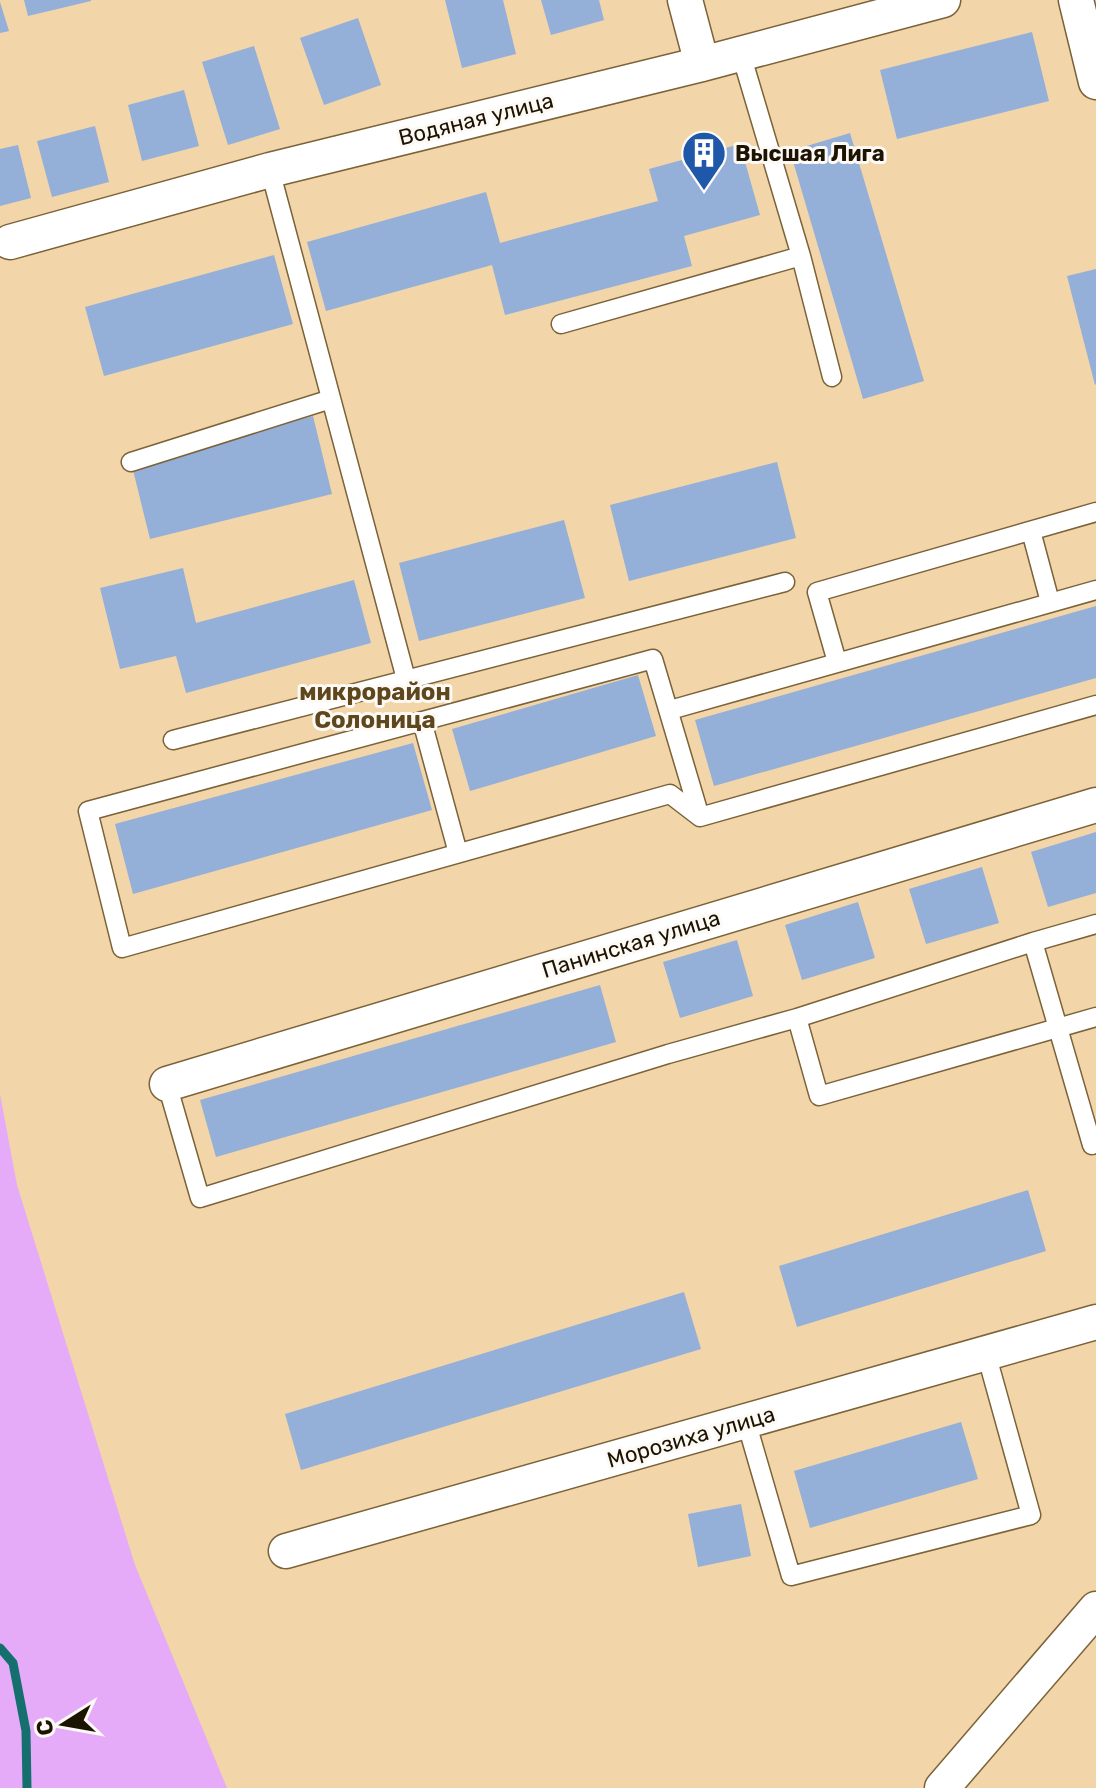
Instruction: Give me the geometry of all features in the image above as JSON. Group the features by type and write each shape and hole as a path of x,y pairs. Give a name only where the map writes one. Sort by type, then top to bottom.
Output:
{"street":[{"path":"685,0 702,64"},
{"name":"Водяная улица","path":"10,242 270,170 702,64 943,0"},
{"path":"1076,0 1096,82"},
{"name":"Панинская улица","path":"167,1084 1096,805"},
{"name":"Морозиха улица","path":"286,1551 1096,1322"},
{"path":"942,1788 1096,1609"}],"lane":[{"path":"741,54 801,256 832,377"},
{"path":"270,170 406,679"},
{"path":"561,324 801,256"},
{"path":"131,462 331,399"},
{"path":"837,662 817,592 1096,512"},
{"path":"1031,531 1050,602"},
{"path":"173,740 785,582"},
{"path":"670,710 1096,590"},
{"path":"653,659 700,817 670,794 122,948 88,811 653,659"},
{"path":"700,817 1096,705"},
{"path":"422,721 458,853"},
{"path":"167,1084 200,1198 668,1054 797,1018 1096,924"},
{"path":"1033,942 1095,1149"},
{"path":"797,1018 819,1096 1096,1017"},
{"path":"746,1421 791,1576 1031,1515 986,1353"}],"shaded area":[{"path":"0,1094 17,1185 135,1565 227,1788 0,1788"}],"building":[{"path":"24,0 91,0 91,1 28,16"},
{"path":"445,0 503,0 516,54 462,68"},
{"path":"541,0 599,0 604,20 551,35"},
{"path":"0,2 9,31 0,33"},
{"path":"358,18 381,85 324,105 300,38"},
{"path":"1032,32 1049,101 897,139 880,70"},
{"path":"254,46 280,129 228,145 202,62"},
{"path":"184,90 199,146 142,161 128,105"},
{"path":"95,126 109,182 52,197 37,141"},
{"path":"850,133 924,381 863,399 790,151"},
{"path":"740,144 760,215 684,236 692,266 505,315 492,265 326,311 307,242 486,192 500,243 658,201 649,169"},
{"path":"18,145 31,198 0,206 0,149"},
{"path":"274,255 293,324 104,376 85,307"},
{"path":"1096,269 1096,384 1095,385 1067,276"},
{"path":"313,416 332,494 150,539 131,462"},
{"path":"777,462 796,538 629,581 610,505"},
{"path":"564,520 585,598 419,641 399,563"},
{"path":"183,568 196,623 354,580 371,643 186,693 176,656 120,669 100,588"},
{"path":"1096,606 1096,678 714,786 695,720"},
{"path":"638,675 656,736 470,791 452,729"},
{"path":"413,743 432,810 133,894 115,824"},
{"path":"1096,832 1096,893 1048,907 1031,852"},
{"path":"982,867 999,923 926,944 909,889"},
{"path":"858,902 875,958 802,980 785,925"},
{"path":"737,940 753,996 680,1018 663,962"},
{"path":"600,985 616,1042 216,1157 200,1100"},
{"path":"1028,1190 1046,1251 797,1327 779,1266"},
{"path":"684,1292 701,1349 301,1470 285,1414"},
{"path":"961,1422 978,1479 810,1528 794,1471"},
{"path":"741,1504 751,1556 698,1567 688,1514"}],"waterway":[{"path":"0,1648 13,1663 26,1731 27,1788"}],"place":[{"name":"Высшая Лига","path":"704,192"}],"district":[{"name":"микрорайон Солоница","path":"375,706"}]}
